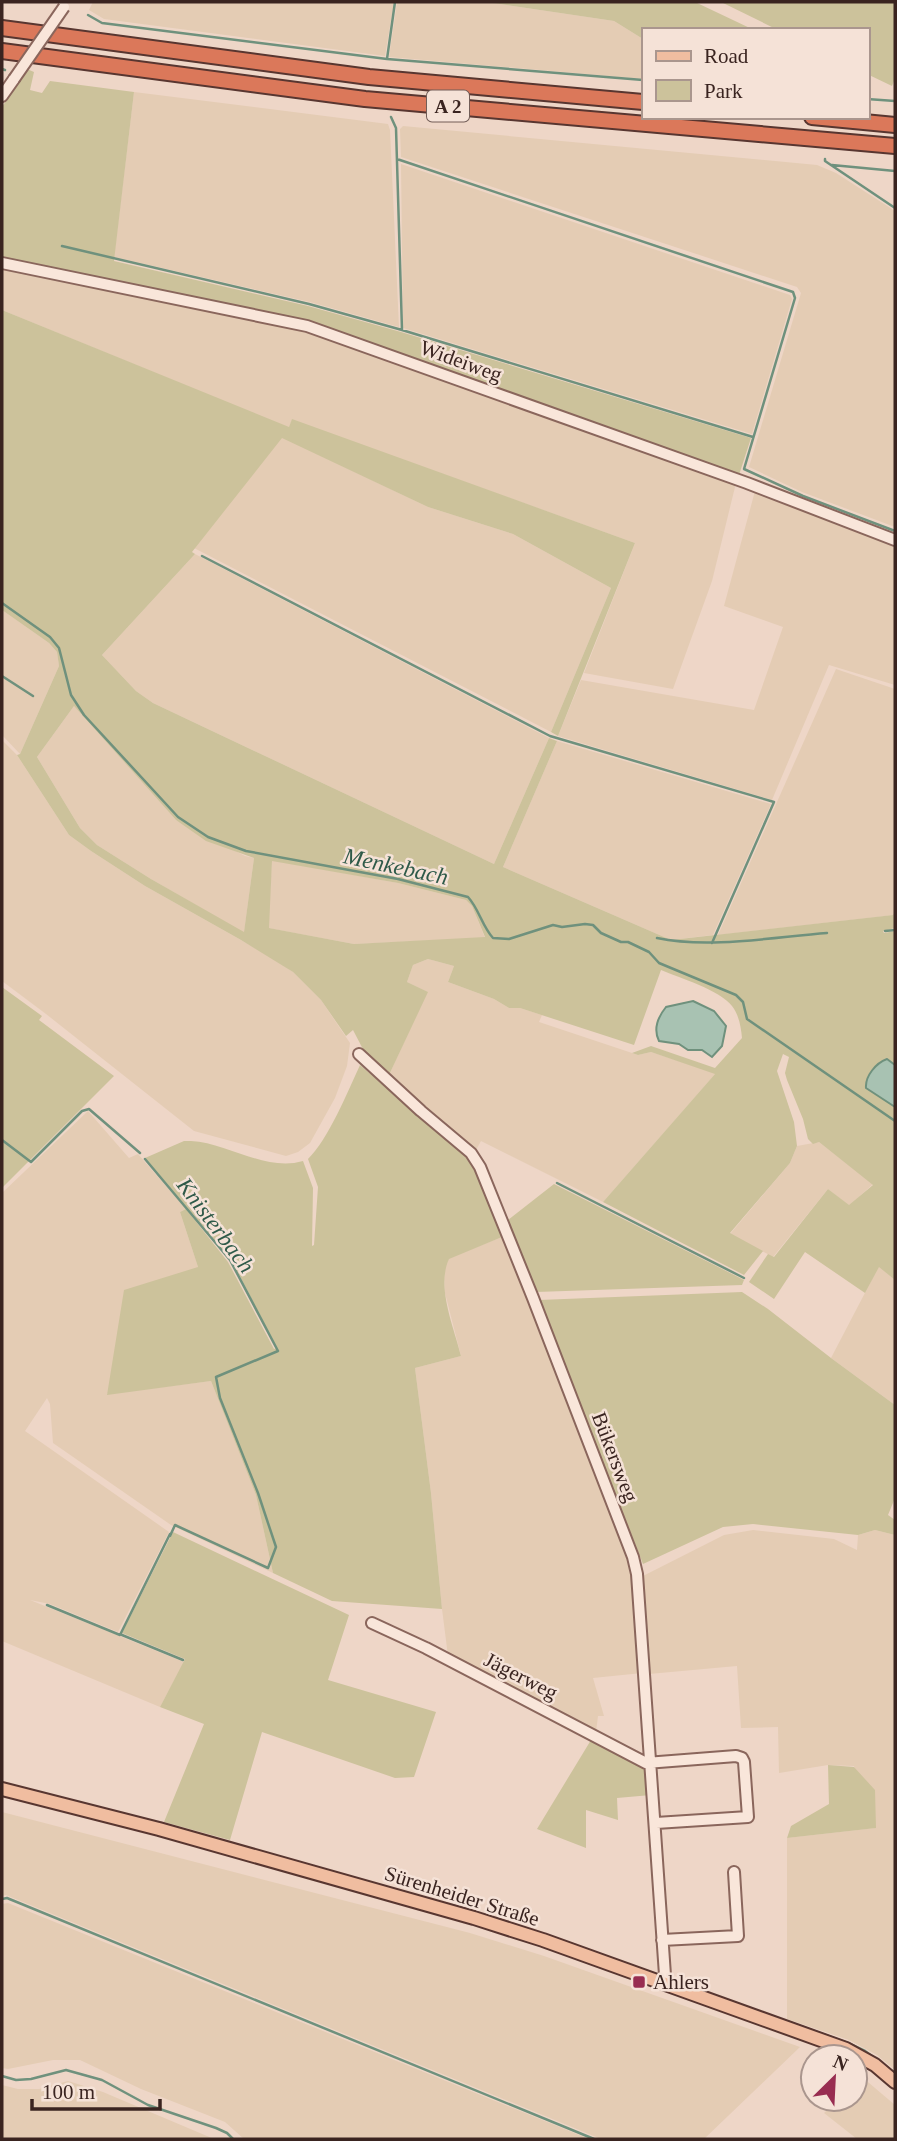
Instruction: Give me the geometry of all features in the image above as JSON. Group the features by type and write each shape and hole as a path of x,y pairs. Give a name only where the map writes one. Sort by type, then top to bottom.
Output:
{"highway":[{"name":"A 2","path":"2,28 369,77 642,103"},
{"name":"A 2","path":"2,51 366,99 895,146"},
{"path":"833,119 895,125"}],"main road":[{"name":"Sürenheider Straße","path":"2,1790 170,1832 543,1940 846,2049 895,2082"}],"street":[{"path":"2,96 66,5"},
{"name":"Wideiweg","path":"2,263 307,326 734,478 895,540"},
{"name":"Bükersweg","path":"359,1054 471,1153 485,1178 632,1557 637,1574 656,1823 666,1975 663,1983"},
{"name":"Jägerweg","path":"372,1623 426,1648 646,1763 651,1762"},
{"path":"651,1762 736,1756 744,1762 748,1817 656,1823"},
{"path":"662,1940 738,1936 734,1872"}],"shaded area":[{"path":"93,2 394,2 385,56 104,19 89,10"},
{"path":"397,2 486,2 614,21 642,38 642,79 389,57"},
{"path":"134,92 388,124 399,327 310,302 114,257"},
{"path":"403,126 817,165 836,173 895,211 895,527 802,492 749,467 801,293 797,287 401,157 400,129"},
{"path":"401,164 790,295 792,299 752,434 403,328"},
{"path":"2,267 306,329 736,483 712,581 673,689 584,673 635,543 292,420 289,428 2,310"},
{"path":"282,437 428,507 513,534 611,588 551,732 194,548"},
{"path":"755,491 895,545 895,685 829,665 772,800 558,736 581,680 754,710 783,627 724,606"},
{"path":"195,554 549,738 494,864 153,703 136,691 102,655"},
{"path":"2,610 49,643 57,652 59,666 20,754 2,735"},
{"path":"836,669 895,689 894,915 718,935"},
{"path":"74,706 176,820 245,856 254,858 244,933 97,845 80,828 37,757"},
{"path":"2,740 17,755 69,835 145,886 271,957 293,972 321,1000 350,1043 347,1066 335,1098 310,1143 298,1152 286,1156 194,1131 2,981"},
{"path":"557,741 771,804 713,935 671,940 503,867"},
{"path":"272,860 398,883 466,900 472,906 485,938 354,944 268,928"},
{"path":"428,959 454,966 448,982 494,999 509,1008 520,1008 542,1015 539,1022 638,1055 651,1052 716,1073 603,1202 481,1141 476,1150 389,1075 427,992 407,982 413,965"},
{"path":"693,1001 714,1011 726,1026 722,1046 712,1057 702,1050 688,1050 679,1044 659,1041 657,1037 657,1023 666,1007"},
{"path":"887,1059 895,1065 895,1107 866,1088 872,1070"},
{"path":"88,1111 129,1158 138,1154 186,1209 180,1212 198,1267 107,1394 211,1381 256,1495 273,1573 171,1525 53,1443 50,1404 47,1398 25,1431 169,1532 118,1632 50,1604 30,1600 184,1662 160,1707 2,1641 2,1193"},
{"path":"819,1142 873,1184 849,1206 828,1189 773,1257 730,1234 790,1163 797,1146"},
{"path":"502,1237 544,1336 630,1560 642,1673 593,1678 604,1716 598,1716 596,1732 448,1656 415,1368 461,1356 445,1293 444,1268 449,1258"},
{"path":"879,1266 895,1280 895,1405 831,1358"},
{"path":"753,1530 834,1539 857,1550 858,1535 875,1530 895,1535 895,2070 869,2051 869,2043 855,2043 787,2019 787,1838 875,1828 854,1766 828,1765 779,1773 778,1727 741,1728 737,1666 649,1674 641,1577 724,1535"},
{"path":"2,1812 470,1933 544,1956 799,2048 704,2139 601,2139 6,1895 2,1896"},
{"path":"8,1903 589,2139 244,2139 225,2122 141,2089 80,2060 53,2060 2,2068 2,1904"},
{"path":"68,2081 103,2092 214,2139 2,2139 2,2085 18,2089 39,2089"},
{"path":"869,2083 895,2105 895,2139 857,2139 824,2113 869,2113"}],"green space":[{"path":"486,2 695,2 750,28 642,28 642,38 614,21"},
{"path":"721,2 895,2 895,82 892,86 869,75 869,28 774,28"},
{"path":"27,69 34,72 30,90 42,93 50,81 134,92 114,261 308,306 751,438 739,475 304,320 2,257 2,107"},
{"path":"2,310 289,427 292,419 635,543 558,736 551,732 611,588 513,534 428,507 282,438 192,552 195,554 102,655 136,691 153,703 494,864 549,738 557,741 503,867 671,940 893,915 895,912 895,928 883,931 895,931 895,1280 879,1267 865,1293 805,1252 774,1299 749,1282 768,1254 774,1257 828,1189 849,1205 873,1185 819,1142 813,1144 808,1139 785,1073 789,1057 783,1054 777,1071 794,1122 797,1146 790,1163 730,1233 763,1251 744,1275 603,1202 715,1074 651,1052 638,1055 632,1053 651,1046 715,1068 742,1038 734,1010 719,995 661,970 634,1045 520,1008 509,1008 494,999 448,982 454,966 428,959 413,965 407,982 428,992 389,1075 365,1053 353,1030 346,1036 321,1000 293,972 145,886 69,835 17,755 20,754 59,666 57,652 49,643 2,610","holes":["74,706 176,820 206,841 254,858 244,932 97,845 80,828 37,757","272,861 398,883 466,900 472,906 485,937 354,944 269,928"]},
{"path":"2,987 42,1016 39,1020 114,1076 2,1188"},
{"path":"360,1065 473,1163 502,1237 449,1259 445,1270 445,1294 461,1356 415,1368 442,1609 332,1601 273,1573 256,1495 211,1381 107,1395 124,1290 198,1267 180,1212 186,1209 228,1262 274,1349 277,1348 231,1259 145,1158 184,1141 191,1141 275,1163 303,1161 313,1188 312,1246 318,1187 308,1159 330,1128"},
{"path":"554,1184 744,1280 742,1285 536,1292 508,1220"},
{"path":"742,1292 895,1405 895,1498 888,1515 895,1520 895,1535 875,1530 858,1535 753,1524 723,1527 643,1564 539,1300"},
{"path":"173,1532 349,1615 328,1680 436,1712 414,1777 395,1778 262,1732 230,1840 164,1822 204,1724 160,1707 185,1659 122,1633"},
{"path":"591,1740 649,1770 651,1795 617,1798 618,1820 586,1810 586,1848 537,1829"},
{"path":"828,1765 854,1767 875,1790 876,1828 787,1838 791,1826 829,1804"}],"waterway":[{"path":"387,59 395,2"},
{"path":"88,15 102,23 387,59 642,80"},
{"path":"869,99 895,101"},
{"path":"391,117 396,128 402,330"},
{"path":"397,159 793,292 795,298 744,469 803,496 895,531"},
{"path":"825,159 895,208"},
{"path":"832,165 895,171"},
{"path":"62,246 309,304 753,437"},
{"path":"202,556 550,736 774,802 712,943"},
{"name":"Menkebach","path":"2,603 50,637 59,648 71,695 84,715 178,817 208,837 246,851 398,879 468,897 493,938 509,939 553,925 593,925 601,933 649,952 659,963 736,995 743,1002 747,1019 895,1121"},
{"path":"2,676 33,696"},
{"path":"885,931 895,930"},
{"path":"657,938 720,942 827,933"},
{"name":"Knisterbach","path":"2,1140 31,1162 82,1111 89,1109 140,1153"},
{"path":"145,1159 230,1260 278,1351 216,1377 220,1398 258,1493 276,1547 268,1568 175,1525 170,1536"},
{"path":"557,1183 744,1278"},
{"path":"47,1605 120,1635 170,1534"},
{"path":"122,1635 183,1660"},
{"path":"2,1899 7,1898 594,2139"},
{"path":"789,2022 865,2051 895,2073"},
{"path":"2,2076 16,2080 31,2079 66,2070 102,2080 148,2105 216,2128 233,2139"}],"place":[{"name":"Ahlers","path":"639,1982"}]}
